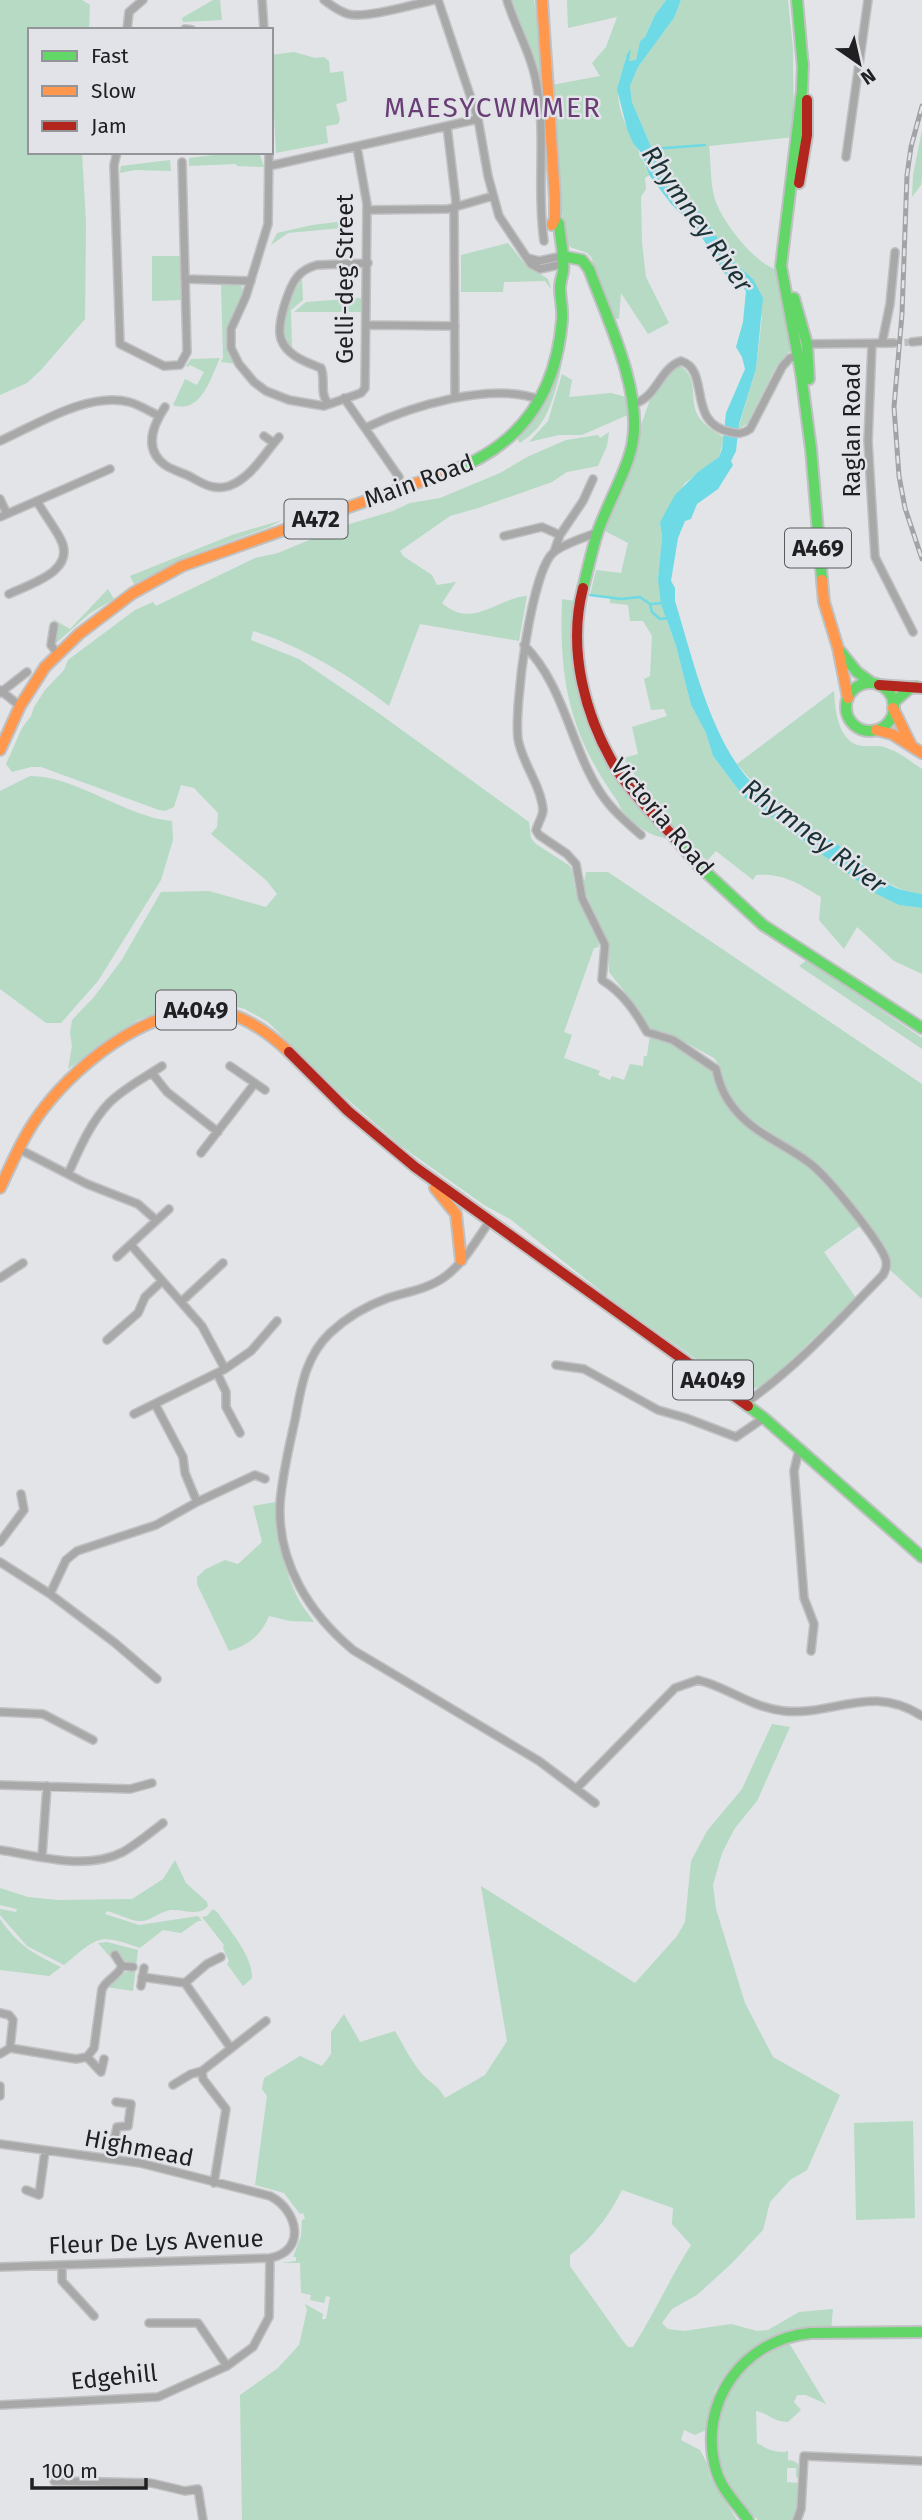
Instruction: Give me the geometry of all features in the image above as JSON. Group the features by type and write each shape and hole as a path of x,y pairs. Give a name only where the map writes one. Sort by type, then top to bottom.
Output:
{"main road":[{"name":"Main Road","path":"0,750 34,681 57,653 128,597 183,566 477,461 514,435 541,400 554,368 562,307 559,224 555,214 542,0"},
{"name":"A469","path":"797,0 808,113 789,264 790,280 807,344 811,446 824,602 838,648 848,698"},
{"name":"A469","path":"803,63 781,266 811,446"},
{"path":"561,263 582,260 589,269 633,404"},
{"name":"Victoria Road","path":"633,404 636,430 633,443 597,532 579,604 578,661 590,717 618,772 696,864 763,925 922,1028"},
{"name":"A469","path":"838,648 857,672 875,684"},
{"path":"875,684 890,694 912,746"},
{"path":"920,687 875,684 858,686 848,698 847,712 861,729 892,734 922,753"},
{"path":"876,730 888,722 893,705 910,688 920,687"},
{"name":"A4049","path":"0,1188 43,1108 66,1082 109,1046 135,1031 178,1013 217,1011 249,1021 279,1043 355,1118 415,1167 764,1418 922,1557"},
{"path":"415,1167 456,1214 461,1260"},
{"path":"748,2520 720,2481 711,2451 713,2413 719,2395 728,2379 744,2361 773,2342 800,2334 922,2332"}],"street":[{"path":"127,28 129,12 144,0"},
{"path":"262,0 264,28"},
{"path":"324,0 350,15 436,0 478,119 499,216 531,264 540,269 561,263"},
{"path":"507,0 537,82 544,241"},
{"path":"846,157 868,0"},
{"path":"269,166 478,119"},
{"path":"447,126 455,206 455,397"},
{"name":"Gelli-deg Street","path":"344,398 361,393 365,388 368,210 357,147"},
{"path":"117,154 114,165 120,344 164,366 175,367 184,361 187,352 182,162"},
{"path":"269,154 268,224 251,281 231,329 231,348 239,364 254,382 276,395 321,406 344,398 399,477"},
{"path":"368,210 448,209 493,197"},
{"path":"541,210 555,214"},
{"path":"882,343 890,304 895,252"},
{"path":"328,403 323,395 321,368 293,355 281,339 286,303 296,279 310,268 317,265 368,263"},
{"path":"185,279 251,281"},
{"path":"366,325 455,326"},
{"path":"912,341 922,341"},
{"path":"807,344 894,343"},
{"name":"Raglan Road","path":"872,344 868,441 875,556 913,632"},
{"path":"633,404 651,394 672,366 681,361 688,363 693,369 702,408 708,420 722,430 740,434 750,429 785,362 798,356"},
{"path":"365,428 455,397 521,394 541,400"},
{"path":"0,441 85,403 101,400 129,401 159,416"},
{"path":"165,407 152,435 153,449 159,459 170,467 210,487 220,488 237,482 254,467 276,440 264,436"},
{"path":"0,499 4,516 104,468"},
{"path":"593,479 583,501 560,535 554,552 545,563 524,645 516,724 519,743 539,792 543,812 536,830 576,864 582,898 605,945 602,980 638,1012 647,1032 673,1040 716,1069 719,1087 737,1112 757,1130 799,1155 819,1171 873,1237 885,1257 887,1268 772,1385 744,1404"},
{"path":"21,600 13,592 55,572 63,558 61,540 37,501"},
{"path":"504,536 542,527 560,535"},
{"path":"554,552 597,532"},
{"path":"54,626 51,645 57,653"},
{"path":"524,645 538,659 548,676 600,792 617,814 641,835"},
{"path":"20,706 1,692 17,684 27,672"},
{"path":"68,1174 88,1133 107,1105 162,1066"},
{"path":"230,1066 265,1090"},
{"path":"152,1073 167,1092 218,1132"},
{"path":"201,1153 255,1083"},
{"path":"19,1150 138,1204 156,1220"},
{"path":"117,1257 169,1209"},
{"path":"490,1221 450,1273 430,1285 389,1298 351,1316 326,1336 315,1351 304,1372 282,1487 280,1505 284,1544 290,1566 307,1602 345,1643 500,1737 595,1803"},
{"path":"131,1245 202,1326 221,1371 226,1407 240,1433"},
{"path":"0,1278 23,1263"},
{"path":"181,1302 223,1263"},
{"path":"107,1340 138,1313 145,1297 162,1282"},
{"path":"134,1413 221,1371 251,1351 277,1321"},
{"path":"556,1365 584,1369 658,1410 736,1437 764,1418"},
{"path":"155,1404 183,1457 185,1473 197,1502"},
{"path":"799,1450 794,1471 804,1598 814,1624 811,1651"},
{"path":"50,1594 66,1560 77,1551 156,1525 197,1502 256,1475 265,1479"},
{"path":"0,1542 24,1510 21,1494"},
{"path":"24,1510 34,1516"},
{"path":"0,1562 50,1594 157,1679"},
{"path":"576,1788 664,1697 686,1682 698,1680 708,1683 768,1709 789,1711 871,1700 898,1705 922,1716"},
{"path":"0,1712 43,1714 93,1740"},
{"path":"0,1785 130,1789 152,1783"},
{"path":"42,1856 47,1786"},
{"path":"0,1850 81,1861 102,1860 122,1852 163,1824"},
{"path":"115,1955 122,1966"},
{"path":"185,1983 206,1964 221,1957"},
{"path":"122,1966 133,1967"},
{"path":"0,2054 10,2048 76,2059 86,2057 94,2048 102,1989 105,1982 120,1971 122,1966"},
{"path":"141,1986 144,1968"},
{"path":"142,1977 185,1983 230,2047"},
{"path":"0,2013 9,2015 13,2020 10,2048"},
{"path":"173,2085 202,2071 266,2021"},
{"path":"86,2057 101,2072 104,2059"},
{"path":"202,2071 204,2079 226,2109 214,2183"},
{"path":"0,2086 0,2096"},
{"path":"110,2159 117,2127 128,2126 131,2104 116,2102"},
{"name":"Highmead","path":"0,2144 140,2163 270,2196"},
{"path":"26,2190 39,2195 45,2151"},
{"name":"Fleur De Lys Avenue","path":"0,2267 279,2256 285,2252 294,2231 290,2212 285,2205 270,2196"},
{"name":"Edgehill","path":"0,2405 158,2397 227,2366 253,2347 265,2329 271,2305 270,2258"},
{"path":"62,2266 62,2281 94,2316"},
{"name":"Edgehill","path":"149,2323 198,2323 227,2366"},
{"path":"797,2520 801,2509 804,2456 922,2461"},
{"path":"54,2481 151,2483 185,2491 198,2490 204,2520"}],"green space":[{"path":"0,0 82,0 90,5 89,28 28,28 28,154 82,154 86,223 85,319 27,383 0,395"},
{"path":"213,0 220,0 222,20 183,22 182,18"},
{"path":"512,0 534,0 541,47 542,88"},
{"path":"567,0 666,0 640,41 636,60 632,62 628,57 625,58 618,87 625,124 649,175 645,178 646,189 641,197 646,277 669,323 648,334 621,293 619,319 611,318 591,257 570,247 566,241 558,183 552,85 600,76 592,63 606,47 617,17 568,28"},
{"path":"681,0 788,0 793,48 794,137 709,146 713,190 723,216 749,250 778,270 793,347 776,367 747,424 738,429 756,369 762,317 753,279 732,260 706,220 665,170 652,149 632,102 630,86 638,67 674,18"},
{"path":"294,52 315,58 324,57 329,61 330,73 343,71 347,101 336,104 340,119 338,124 326,126 328,143 276,153 273,55"},
{"path":"922,130 922,179 912,197 913,175"},
{"path":"222,154 260,154 264,167 236,164 189,166 189,158"},
{"path":"170,160 171,171 135,170 120,173 121,166"},
{"path":"353,220 353,227 288,233 271,245 277,233"},
{"path":"508,243 525,264 548,279 551,289 545,281 504,282 503,292 461,292 461,255"},
{"path":"152,256 180,256 181,300 152,301"},
{"path":"302,279 303,300 291,310 292,347 284,332 285,313"},
{"path":"221,283 238,284 242,287 244,296 232,322 229,337 237,364 221,362"},
{"path":"361,298 361,312 294,312 306,302"},
{"path":"563,348 559,376 549,408 537,429 520,443 517,439 541,408 546,397"},
{"path":"220,358 209,384 198,400 183,407 173,405 185,379 197,385 204,372 190,365 186,366 191,359"},
{"path":"679,365 690,377 694,406 701,420 724,437 719,457 685,483 660,522 662,537 658,579 666,619 691,705 706,733 713,756 743,796 806,843 899,905 922,908 922,974 894,961 857,927 844,949 819,920 821,897 797,883 766,875 756,875 753,880 716,851 707,861 671,827 623,758 638,754 632,727 667,716 664,709 651,710 644,679 650,676 652,636 643,621 630,621 628,605 610,603 610,597 590,595 596,570 621,573 628,543 603,530 650,400"},
{"path":"562,374 572,380 569,397 611,393 626,397 630,414 582,435 559,435 529,442 548,421"},
{"path":"609,432 607,446 598,466 567,472 552,482 450,516 400,551 403,556 432,575 437,585 456,582 442,603 453,611 474,613 527,596 519,641 420,624 389,706 358,683 307,653 253,631 251,640 299,659 377,712 529,822 531,838 536,844 570,866 574,885 599,947 594,948 564,1032 572,1035 564,1058 600,1071 598,1075 610,1080 612,1076 624,1080 630,1064 643,1066 650,1034 670,1041 714,1071 718,1089 739,1119 819,1175 860,1226 824,1252 856,1298 765,1385 750,1390 736,1387 616,1303 510,1219 484,1205 401,1146 339,1092 268,1022 245,1009 215,1001 177,1006 138,1020 68,1069 72,1046 72,1020 94,997 121,961 161,892 209,891 266,907 277,894 266,880 211,834 217,827 218,813 194,788 181,785 174,807 165,811 41,767 12,772 6,764 34,707 45,690 64,670 68,660 135,610 153,602 156,606 255,558 278,553 343,526 410,503 440,498 500,473 527,457 566,440 598,435 600,438"},
{"path":"282,520 192,555 134,584 130,576 232,535"},
{"path":"108,589 114,599 89,614 55,644 58,628 53,619 70,629"},
{"path":"562,599 576,601 577,678 581,704 595,742 617,777 669,839 644,830 621,810 587,751 577,728 565,680"},
{"path":"834,691 839,724 848,739 854,744 893,751 922,769 922,894 899,888 880,878 845,850 784,809 759,788 737,764"},
{"path":"30,776 65,782 137,812 172,821 173,840 161,880 98,981 61,1023 46,1023 0,989 0,791"},
{"path":"586,872 608,872 922,1084 922,1299 890,1270 889,1255 879,1239 827,1174 744,1115 722,1085 721,1068 714,1058 670,1034 650,1029 639,1010 609,972 608,943 583,887"},
{"path":"807,960 922,1038 922,1049 799,966"},
{"path":"276,1502 277,1526 287,1571 298,1598 314,1622 290,1621 269,1616 254,1638 229,1651 197,1584 197,1577 206,1569 225,1560 238,1564 262,1542 253,1506"},
{"path":"772,1724 790,1727 757,1801 735,1828 722,1853 713,1885 716,1909 745,2003 773,2057 840,2095 807,2170 790,2180 770,2202 763,2230 697,2295 672,2309 662,2323 668,2329 684,2331 731,2324 757,2331 768,2330 799,2312 833,2309 831,2330 808,2329 742,2357 727,2372 715,2390 706,2430 695,2435 684,2430 681,2440 700,2450 710,2477 737,2520 242,2520 240,2395 278,2368 299,2345 307,2310 305,2304 323,2314 322,2319 326,2319 330,2297 326,2296 324,2303 310,2300 311,2295 301,2293 300,2263 281,2263 296,2261 296,2257 293,2257 301,2236 302,2220 305,2219 303,2213 300,2214 284,2193 255,2185 267,2096 262,2089 264,2078 300,2056 322,2066 331,2054 331,2032 344,2014 360,2042 395,2031 418,2069 445,2098 485,2075 507,2041 481,1886 635,1983 677,1936 685,1922 691,1861 707,1831 742,1789","holes":["622,2190 673,2208 672,2224 691,2245 633,2347 628,2347 570,2266 570,2255 600,2225"]},
{"path":"175,1860 186,1883 208,1906 196,1912 167,1911 143,1921 107,1911 105,1914 139,1925 198,1916 202,1921 181,1933 163,1930 140,1948 115,1940 98,1940 64,1965 27,1946 0,1915 0,1909 16,1912 17,1909 0,1905 0,1888 28,1897 57,1900 132,1899 163,1879"},
{"path":"213,1909 234,1935 248,1961 252,1978 243,1986 227,1964 229,1961 224,1945 202,1917 207,1916"},
{"path":"0,1919 27,1948 61,1967 49,1976 0,1970"},
{"path":"107,1942 138,1950 133,1991 106,1987 123,1973 134,1970 135,1964 125,1961 118,1952 110,1957 98,1943"},
{"path":"913,2121 915,2218 856,2220 854,2123"},
{"path":"789,2343 826,2404 806,2395 797,2395 794,2402 801,2410 788,2422 756,2411 757,2443 772,2450 788,2451 788,2460 798,2464 799,2476 796,2478 796,2468 787,2468 787,2482 798,2483 797,2507 792,2520 758,2520 735,2493 726,2477 719,2451 720,2419 726,2399 741,2375 760,2359"}],"water":[{"name":"Rhymney River","path":"666,0 681,0 674,18 638,67 630,86 632,102 652,149 665,170 706,220 732,260 753,279 763,298 756,369 739,424 736,451 731,461 733,465 718,489 697,504 691,519 685,521 678,538 671,581 675,588 675,601 705,699 726,746 739,767 754,785 774,802 841,847 881,879 896,888 922,894 922,908 899,905 873,892 743,796 713,756 706,733 691,705 676,646 661,604 658,579 662,537 660,522 675,495 698,472 719,457 722,449 726,413 745,369 736,347 743,322 746,291 738,281 725,274 696,228 672,205 649,175 642,154 627,129 617,89 627,54 631,49 629,61 636,60 640,41"}],"waterway":[{"name":"Rhymney River","path":"652,149 705,145"},
{"path":"590,595 621,599 640,597 650,604 664,603"},
{"path":"650,604 652,612 660,619 669,618"}],"tunnel":[{"path":"894,343 912,342"}],"railway":[{"path":"922,106 907,175 902,314 894,407 899,476 905,508 922,559"}],"traffic: fast":[{"path":"797,0 803,68"},
{"path":"803,63 781,266 801,373 811,449 822,580"},
{"path":"448,472 473,461 514,433 530,415 552,372 562,320 560,288 563,272 559,224 555,219"},
{"path":"562,256 582,260 589,269 621,353 632,398 634,420 631,450 598,531 583,588"},
{"path":"794,298 807,344 809,379"},
{"path":"840,651 857,672 872,683"},
{"path":"870,683 887,690 894,707 887,724 870,731 853,724 846,707 853,690 870,683"},
{"path":"893,703 910,688 916,687"},
{"path":"680,844 697,864 763,925 922,1028"},
{"path":"748,1406 922,1557"},
{"path":"748,2520 718,2477 712,2445 713,2421 720,2399 731,2379 746,2361 787,2338 811,2333 922,2332"}],"traffic: slow":[{"path":"542,0 555,198 555,219 552,225"},
{"path":"0,750 20,706 45,667 79,634 133,593 182,566 448,472"},
{"path":"822,580 824,602 838,648 848,698"},
{"path":"893,708 911,745"},
{"path":"876,730 892,734 922,753"},
{"path":"0,1188 31,1127 60,1089 100,1053 149,1023 175,1014 201,1011 226,1013 260,1028 289,1052"},
{"path":"435,1188 456,1214 461,1260"}],"traffic: jam":[{"path":"799,183 807,135 807,100"},
{"path":"583,588 577,635 578,659 596,728 623,779 680,844"},
{"path":"879,685 922,688"},
{"path":"289,1052 348,1111 415,1167 748,1406"}],"district":[{"name":"MAESYCWMMER","path":"493,107"}]}
